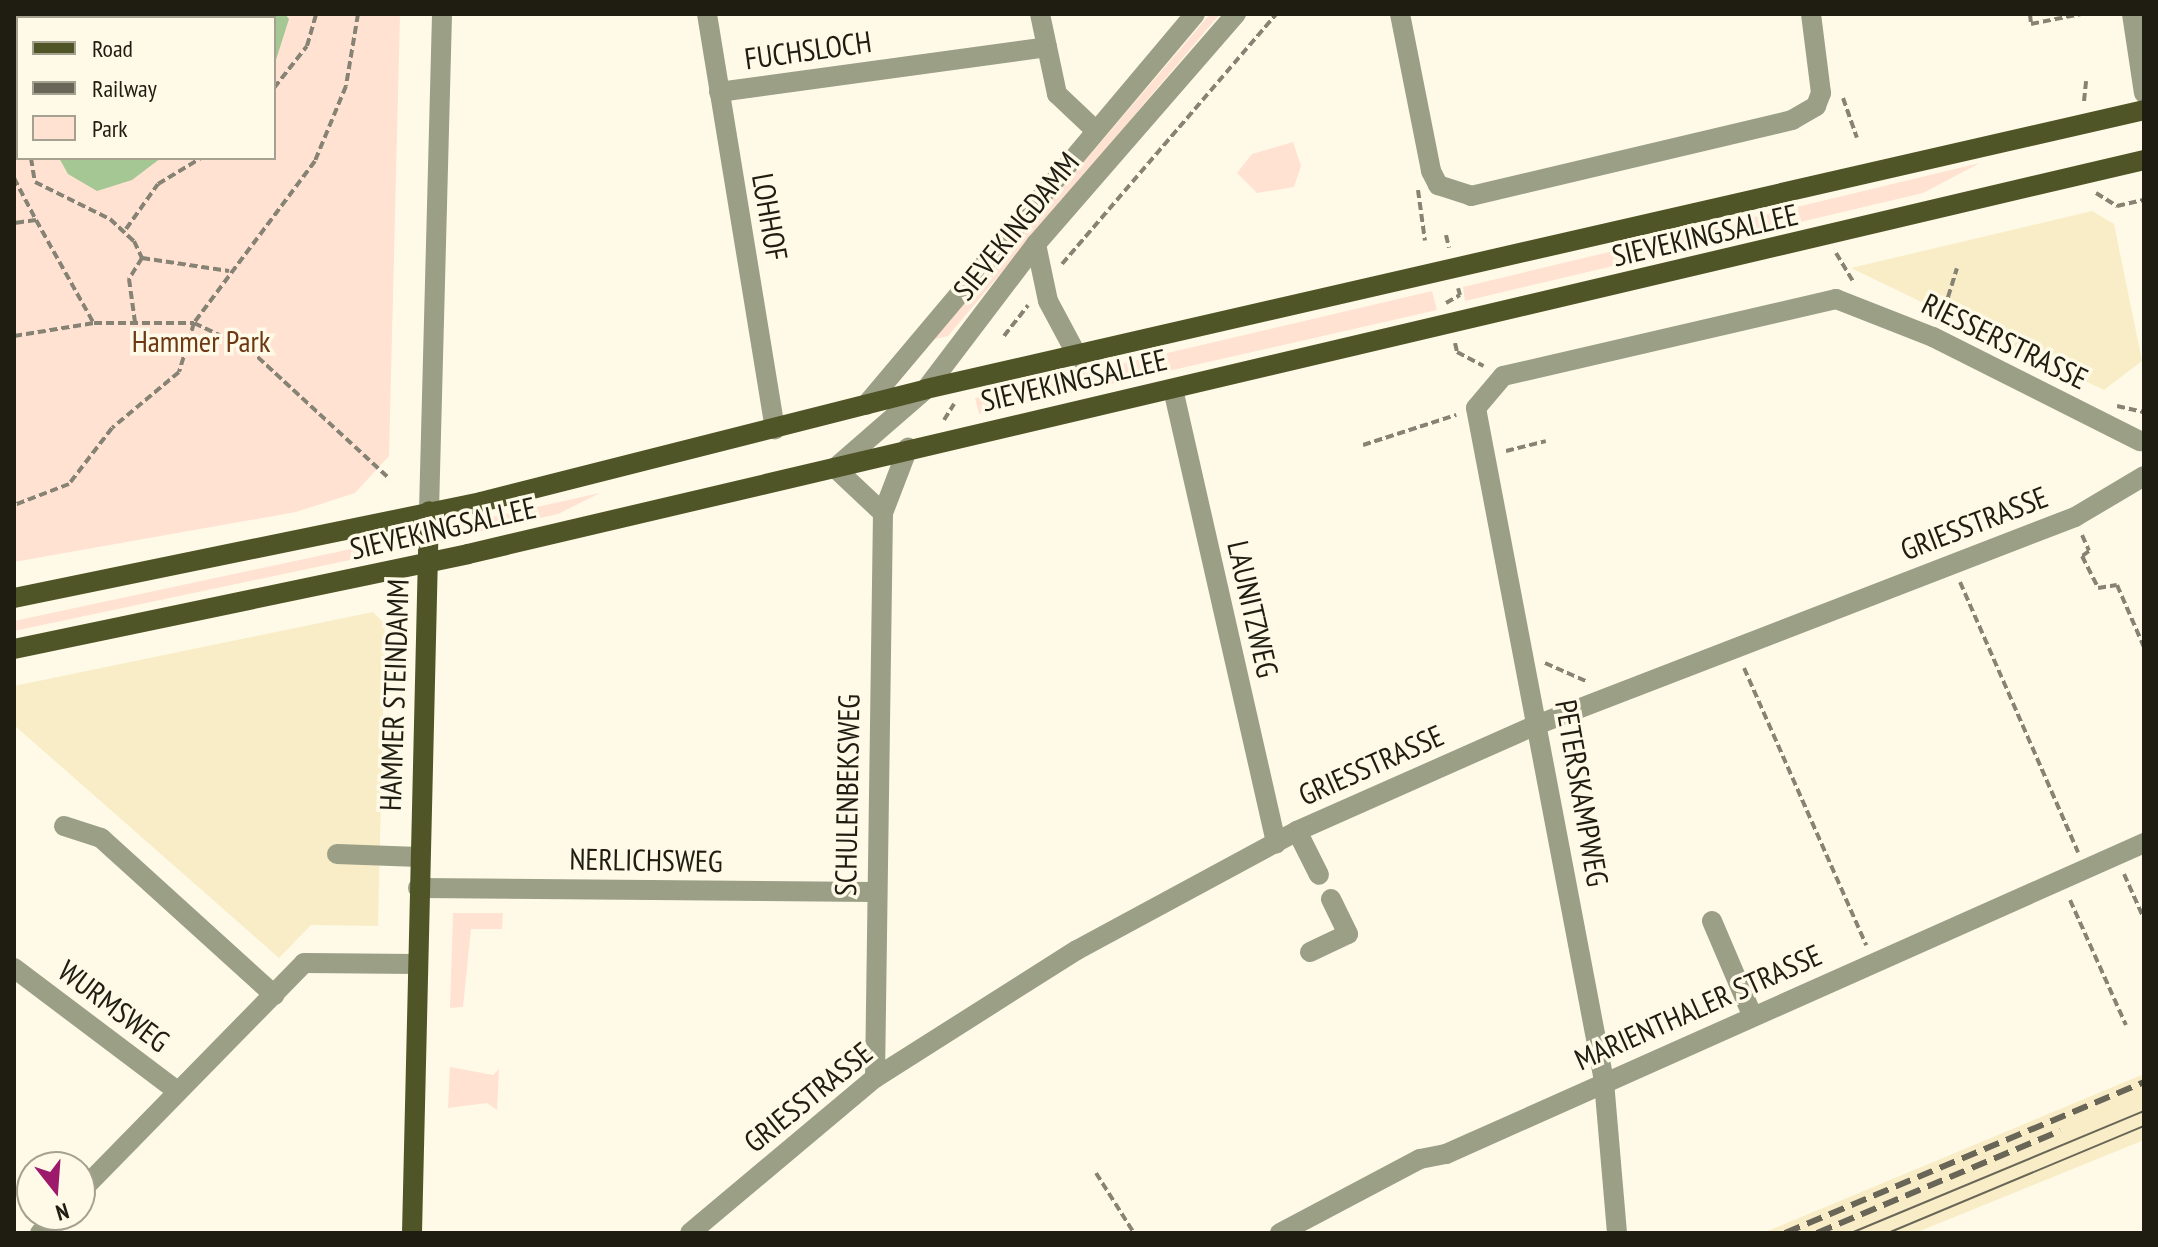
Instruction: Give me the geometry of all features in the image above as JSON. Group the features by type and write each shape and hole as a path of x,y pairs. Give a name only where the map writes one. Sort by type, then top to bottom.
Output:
{"main road":[{"name":"SIEVEKINGSALLEE","path":"14,598 429,511 775,429 926,389 1078,357 2144,110"},
{"name":"SIEVEKINGSALLEE","path":"14,649 428,562 1826,237 2144,160"},
{"name":"HAMMER STEINDAMM","path":"412,1233 429,511"}],"street":[{"name":"HAMMER STEINDAMM","path":"429,511 442,14"},
{"name":"LOHHOF","path":"707,14 775,429"},
{"path":"1040,14 1057,94 1094,129"},
{"name":"SIEVEKINGDAMM","path":"866,405 1094,129 1195,14"},
{"name":"SIEVEKINGDAMM","path":"835,468 926,389 1036,244 1236,14"},
{"path":"1400,14 1431,171 1438,185 1471,196 1792,120 1816,106 1822,82 1811,14"},
{"path":"2132,14 2144,93"},
{"name":"FUCHSLOCH","path":"719,92 1047,47"},
{"name":"SIEVEKINGSALLEE","path":"1036,244 1044,285 1078,357"},
{"name":"RIESSERSTRASSE","path":"1476,408 1503,376 1836,299 1866,307 1933,337 2143,446"},
{"name":"LAUNITZWEG","path":"1173,389 1276,843"},
{"name":"PETERSKAMPWEG","path":"1476,408 1539,724 1604,1081 1617,1233"},
{"name":"SCHULENBEKSWEG","path":"875,1078 874,892 883,513 908,448"},
{"path":"835,468 883,513"},
{"name":"GRIESSTRASSE","path":"690,1233 875,1078 1077,950 1297,831 1539,724 1954,561 2075,517 2144,476"},
{"path":"64,826 101,838 274,995"},
{"path":"1297,831 1319,875"},
{"name":"MARIENTHALER STRASSE","path":"1280,1233 1420,1159 1446,1154 1752,1015 2144,843"},
{"path":"337,854 419,857"},
{"name":"NERLICHSWEG","path":"418,888 874,892"},
{"path":"1310,952 1348,934 1331,899"},
{"path":"1712,921 1752,1015"},
{"path":"96,1175 304,963 416,964"},
{"name":"WURMSWEG","path":"14,968 177,1091"}],"path":[{"path":"276,85 307,46 316,14"},
{"path":"14,505 69,484 112,428 179,372 194,323 229,271 315,161 346,86 358,14"},
{"path":"1004,336 1276,14"},
{"path":"2030,14 2031,24 2081,14"},
{"path":"1822,82 1842,95 1857,138"},
{"path":"31,160 35,182 126,229 142,258"},
{"path":"126,229 158,184 198,160"},
{"path":"1425,241 1414,196 1431,171"},
{"path":"14,178 16,187 94,323"},
{"path":"14,223 36,220"},
{"path":"1826,237 1866,307"},
{"path":"142,258 229,271"},
{"path":"135,322 129,279 142,258"},
{"path":"1933,337 1957,287 1957,268"},
{"path":"14,336 94,323 194,323 249,349 390,479"},
{"path":"943,422 956,401"},
{"path":"1363,445 1476,408"},
{"path":"1486,456 1546,441"},
{"path":"2075,517 2089,551 2082,556 2098,588 2117,585 2144,647"},
{"path":"1954,561 2088,867"},
{"path":"1735,647 1874,962"},
{"path":"1525,653 1616,695"},
{"path":"2116,855 2144,919"},
{"path":"2061,879 2126,1025"},
{"path":"1096,1173 1134,1233"}],"shaded area":[{"path":"91,14 285,14 289,19 276,60 276,16"},
{"path":"60,160 158,160 132,180 97,191 68,174"},
{"path":"2092,211 2114,224 2142,361 2104,390 1851,268"},
{"path":"373,612 385,624 378,926 311,925 279,958 14,725 14,686"},
{"path":"2144,1074 2144,1140 1915,1233 1763,1233"}],"green space":[{"name":"Hammer Park","path":"14,14 400,14 389,456 355,493 296,512 14,562"},
{"path":"1210,14 1220,14 948,336 932,340"},
{"path":"1293,142 1301,166 1294,187 1257,193 1237,173 1252,154"},
{"path":"1980,163 1923,193 1465,301 1463,287"},
{"path":"1432,291 1437,310 979,414 975,398"},
{"path":"600,493 558,514 478,532 478,520"},
{"path":"379,543 378,554 14,631 14,621"},
{"path":"453,913 503,913 502,929 471,929 463,1007 450,1008"},
{"path":"450,1067 493,1075 499,1069 497,1110 487,1103 448,1108"}],"tram line":[{"path":"1851,1233 2144,1111"},
{"path":"1888,1233 2144,1126"}],"railway":[{"path":"1785,1233 2144,1082"},
{"path":"1817,1233 2060,1131"}]}
